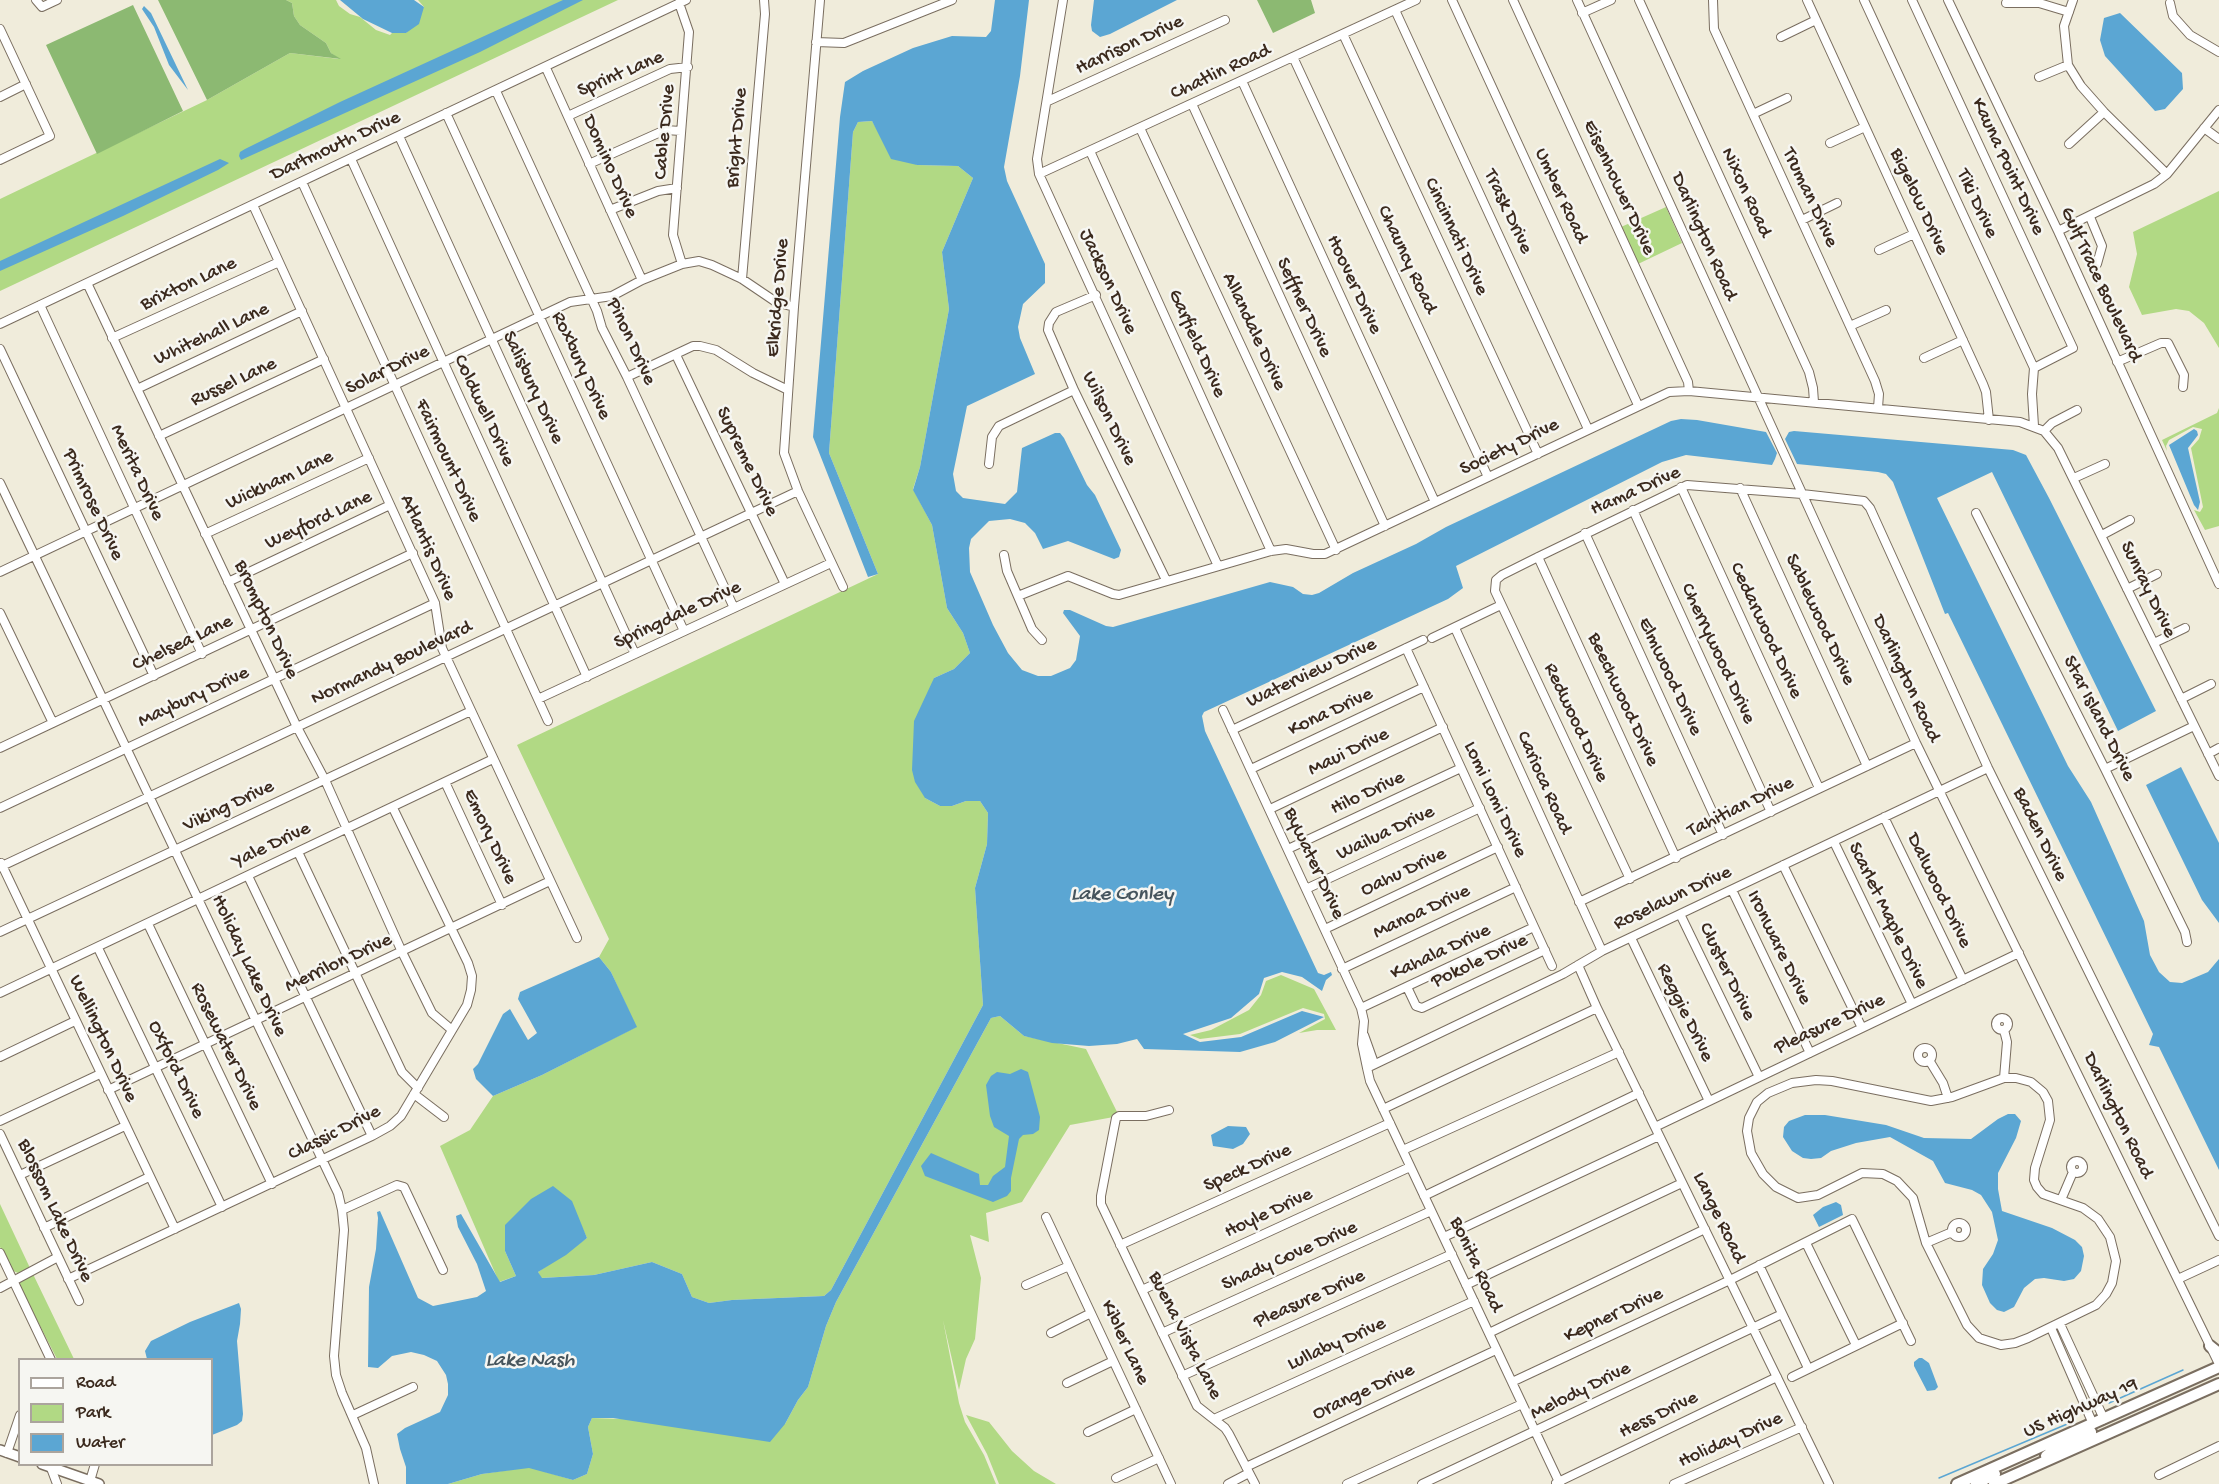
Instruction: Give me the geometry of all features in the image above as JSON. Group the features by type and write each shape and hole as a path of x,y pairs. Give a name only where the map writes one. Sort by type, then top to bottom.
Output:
{"highway":[{"name":"US Highway 19","path":"1957,1484 2219,1366"},
{"name":"US Highway 19","path":"1994,1484 2219,1384"},
{"path":"2026,1470 2058,1447 2102,1425 2104,1419"},
{"path":"1976,1484 2012,1466 2018,1456"}],"main road":[{"path":"46,1466 94,1482"}],"street":[{"path":"36,0 42,7 57,0"},
{"name":"Bright Drive","path":"742,279 764,0"},
{"name":"Elkridge Drive","path":"820,0 784,453 798,491 843,587"},
{"path":"816,42 843,43 952,0"},
{"name":"Jackson Drive","path":"1063,0 1037,159 1039,174 1218,566"},
{"name":"Chatlin Road","path":"1039,174 1416,0"},
{"name":"Umber Road","path":"1452,0 1638,405"},
{"name":"Eisenhower Drive","path":"1513,0 1679,362 1689,390"},
{"name":"Darlington Road","path":"1576,0 1916,743 2178,1279 2215,1349 2219,1366"},
{"path":"1582,13 1611,0"},
{"name":"Nixon Road","path":"1639,0 1809,372 1814,388 1814,402"},
{"name":"Truman Drive","path":"1713,0 1714,29 1878,388 1878,408"},
{"name":"Bigelow Drive","path":"1807,0 1986,392 1989,420"},
{"name":"Tiki Drive","path":"1864,0 2034,368 2032,394 2034,426"},
{"name":"Kauna Point Drive","path":"1912,0 2073,348 2034,368"},
{"name":"Gulf Trace Boulevard","path":"1948,0 2058,231 2219,584"},
{"path":"2073,0 2064,26 2068,66 2081,86 2104,112 2167,174"},
{"name":"Cable Drive","path":"682,264 674,235 688,67 689,32 683,2"},
{"name":"Dartmouth Drive","path":"0,324 683,2"},
{"path":"2006,3 2039,3 2069,12"},
{"path":"2170,3 2173,16 2190,35 2219,52"},
{"name":"Trask Drive","path":"1395,10 1588,429"},
{"name":"Harrison Drive","path":"1048,101 1226,20"},
{"path":"1780,37 1816,20"},
{"path":"0,160 50,136 1,32"},
{"name":"Cincinnati Drive","path":"1343,34 1538,454"},
{"name":"Chauncy Road","path":"1293,57 1488,477"},
{"path":"2040,77 2068,66"},
{"name":"Sprint Lane","path":"568,116 670,69 688,67"},
{"name":"Domino Drive","path":"546,68 642,280"},
{"name":"Hoover Drive","path":"1242,81 1436,502"},
{"path":"0,97 26,84"},
{"name":"Pinon Drive","path":"496,91 602,328 734,608"},
{"path":"1753,114 1787,98"},
{"name":"Seffner Drive","path":"1192,104 1385,526"},
{"path":"2058,231 2154,184 2167,174 2219,110"},
{"path":"2069,144 2104,112"},
{"name":"Roxbury Drive","path":"447,113 684,631"},
{"path":"1830,143 1865,127"},
{"name":"Allandale Drive","path":"1140,128 1336,550"},
{"path":"2204,128 2219,139"},
{"path":"590,164 665,130 681,131"},
{"name":"Salisbury Drive","path":"399,136 635,654"},
{"name":"Garfield Drive","path":"1090,151 1271,551"},
{"name":"Coldwell Drive","path":"351,159 587,677"},
{"name":"Fairmount Drive","path":"302,182 548,721"},
{"path":"610,210 658,191 677,188"},
{"path":"1802,220 1837,203"},
{"name":"Atlantis Drive","path":"253,205 435,603 442,648 577,938"},
{"path":"2090,216 2102,246 2097,264"},
{"path":"1879,250 1914,234"},
{"name":"Solar Drive","path":"0,573 570,302 612,296 642,280 682,264 699,261 712,264 742,279 776,302 794,307"},
{"name":"Brixton Lane","path":"112,338 279,262"},
{"name":"Brompton Drive","path":"87,283 274,679 325,780 402,952 432,1013 452,1030"},
{"name":"Wilson Drive","path":"1095,295 1056,312 1049,323 1048,330 1074,390 1166,580"},
{"name":"Merita Drive","path":"40,305 202,654"},
{"path":"1850,326 1886,310"},
{"name":"Whitehall Lane","path":"137,388 302,311"},
{"path":"1924,358 1963,340"},
{"path":"2117,362 2161,342 2168,343 2184,375 2183,387"},
{"path":"627,377 693,346 700,346 716,350 753,373 788,390"},
{"name":"Primrose Drive","path":"0,349 154,676"},
{"name":"Supreme Drive","path":"676,355 785,584"},
{"name":"Russel Lane","path":"159,436 324,359"},
{"path":"989,464 992,437 999,426 1074,390"},
{"name":"Society Drive","path":"1018,596 1068,576 1113,594 1119,594 1271,551 1286,549 1319,555 1336,550 1669,392 1689,390 2020,422 2034,426"},
{"path":"2044,431 2052,423 2077,410"},
{"name":"Sunray Drive","path":"2034,426 2044,431 2058,448 2074,478 2219,776"},
{"name":"Wickham Lane","path":"205,534 369,458"},
{"path":"2074,478 2105,464"},
{"name":"Holiday Lake Drive","path":"0,483 338,1193 344,1230 334,1356 336,1375 366,1448 374,1484"},
{"name":"Hama Drive","path":"1496,580 1538,556 1681,487 1695,484 1802,494"},
{"name":"Cedarwood Drive","path":"1681,487 1819,788"},
{"name":"Sablewood Drive","path":"1740,488 1867,766"},
{"name":"Normandy Boulevard","path":"1,865 798,491"},
{"name":"Baden Drive","path":"1802,494 1861,500 1868,505 1988,768 2219,1236"},
{"name":"Weyford Lane","path":"228,582 390,505"},
{"name":"Cherrywood Drive","path":"1633,510 1771,812"},
{"name":"Star Island Drive","path":"1976,513 2105,769 2185,932 2187,942"},
{"path":"2102,535 2130,520"},
{"name":"Elmwood Drive","path":"1585,533 1723,835"},
{"name":"Chelsea Lane","path":"2,747 413,554"},
{"path":"1004,555 1007,571 1032,629 1042,640"},
{"name":"Beechwood Drive","path":"1538,556 1676,858"},
{"name":"Springdale Drive","path":"538,699 831,563"},
{"path":"2127,589 2157,574"},
{"name":"Redwood Drive","path":"1496,580 1495,591 1501,605 1630,879"},
{"name":"Maybury Drive","path":"0,808 435,603"},
{"path":"1432,638 1501,605"},
{"path":"0,613 53,723"},
{"name":"Carioca Road","path":"1455,628 1602,951"},
{"path":"2154,643 2185,628"},
{"name":"Waterview Drive","path":"1232,730 1423,640"},
{"name":"Lomi Lomi Drive","path":"1406,648 1552,966"},
{"path":"2181,699 2211,684"},
{"name":"Kona Drive","path":"1251,769 1425,687"},
{"name":"Bywater Drive","path":"1223,710 1361,1008 1364,1021 1364,1058 1371,1065"},
{"name":"Viking Drive","path":"0,932 471,711"},
{"path":"2105,769 2194,726"},
{"name":"Maui Drive","path":"1270,810 1443,727"},
{"path":"0,736 2,747"},
{"name":"Tahitian Drive","path":"1579,902 1916,743"},
{"path":"2208,754 2219,748"},
{"name":"Yale Drive","path":"0,993 494,759"},
{"name":"Hilo Drive","path":"1288,849 1461,768"},
{"name":"Roselawn Drive","path":"1371,1065 1578,965 1602,951 1988,768"},
{"name":"Emory Drive","path":"445,782 502,905"},
{"name":"Classic Drive","path":"68,1279 372,1136 390,1126 401,1116 466,1005 471,990 472,976 452,929 393,808"},
{"name":"Wailua Drive","path":"1306,889 1480,808"},
{"name":"Dalwood Drive","path":"1884,817 1963,980"},
{"name":"Scarlet Maple Drive","path":"1834,842 1911,1004"},
{"name":"Oahu Drive","path":"1325,929 1498,848"},
{"path":"298,852 402,1072 416,1091 444,1117"},
{"name":"Wellington Drive","path":"1,865 175,1229"},
{"path":"1783,866 1862,1028"},
{"path":"248,876 372,1136"},
{"name":"Merrilon Drive","path":"108,1090 550,881"},
{"name":"Manoa Drive","path":"1342,969 1516,887"},
{"name":"Ironware Drive","path":"1732,890 1810,1053"},
{"name":"Cluster Drive","path":"1680,914 1759,1077"},
{"name":"Rosewater Drive","path":"148,924 272,1184"},
{"name":"Kahala Drive","path":"1361,1008 1534,927"},
{"name":"Reggie Drive","path":"1630,939 1708,1101"},
{"name":"Oxford Drive","path":"98,948 222,1207"},
{"name":"Pokole Drive","path":"1407,987 1416,1006 1422,1008 1545,950"},
{"name":"Pleasure Drive","path":"1655,1127 2019,953"},
{"name":"Lange Road","path":"1578,965 1829,1484"},
{"path":"1383,1109 1597,1008"},
{"path":"0,1057 75,1021"},
{"path":"2004,1030 2007,1042 2004,1078"},
{"path":"1403,1150 1619,1052"},
{"path":"1929,1060 1943,1083 1948,1098"},
{"name":"Bonita Road","path":"1371,1065 1370,1081 1558,1483"},
{"path":"0,1121 100,1074"},
{"path":"2004,1078 2031,1082 2038,1086 2047,1098 2049,1125 2035,1168 2034,1180 2037,1187 2043,1194 2088,1210 2102,1223 2113,1245 2116,1267 2112,1282 2100,1301 2091,1309 2015,1343 2001,1346 1979,1338 1967,1325 1926,1243 1913,1198 1898,1180 1883,1174 1862,1173 1818,1195 1798,1198 1776,1187 1763,1174 1751,1151 1747,1129 1753,1109 1763,1097 1776,1089 1798,1082 1816,1080 1841,1083 1924,1100 1948,1098 2004,1078"},
{"path":"1424,1196 1639,1093"},
{"name":"Buena Vista Lane","path":"1169,1110 1146,1116 1119,1116 1116,1119 1101,1204 1197,1406 1229,1434 1255,1484"},
{"name":"Speck Drive","path":"1120,1245 1390,1123"},
{"path":"20,1175 125,1126"},
{"name":"Blossom Lake Drive","path":"0,1134 79,1302"},
{"path":"1444,1238 1659,1136"},
{"name":"Hoyle Drive","path":"1142,1290 1410,1167"},
{"path":"2061,1200 2073,1172"},
{"path":"44,1228 149,1177"},
{"path":"1466,1285 1682,1183"},
{"path":"342,1210 397,1185 404,1187 443,1270"},
{"name":"Shady Cove Drive","path":"1162,1333 1431,1211"},
{"name":"Kibler Lane","path":"1046,1217 1171,1484"},
{"name":"Kepner Drive","path":"1512,1382 1730,1280 1852,1219 1903,1323"},
{"path":"1489,1333 1705,1229"},
{"path":"1926,1243 1952,1232"},
{"path":"1806,1243 1856,1345"},
{"path":"0,1253 51,1358"},
{"name":"Pleasure Drive","path":"1182,1376 1452,1254"},
{"path":"0,1288 58,1257"},
{"path":"2178,1279 2219,1260"},
{"path":"1759,1265 1808,1368"},
{"path":"1026,1285 1069,1266"},
{"name":"Lullaby Drive","path":"1214,1419 1474,1301"},
{"path":"1052,1333 1091,1313"},
{"name":"Melody Drive","path":"1422,1484 1782,1314"},
{"path":"1792,1377 1903,1323 1911,1341"},
{"path":"2060,1324 2104,1419"},
{"path":"2051,1328 2093,1424"},
{"path":"2056,1340 2066,1336"},
{"name":"Orange Drive","path":"1228,1484 1248,1470 1496,1350"},
{"path":"1067,1383 1113,1361"},
{"name":"Hess Drive","path":"1558,1483 1777,1377"},
{"path":"353,1415 413,1387"},
{"path":"1347,1484 1522,1404"},
{"path":"1088,1432 1136,1409"},
{"path":"4,1451 18,1420"},
{"name":"Holiday Drive","path":"1674,1484 1802,1427"},
{"path":"2159,1475 2219,1446"},
{"path":"1116,1478 1159,1458"},
{"path":"46,1466 57,1484"},
{"path":"94,1482 95,1466"}],"green space":[{"path":"158,0 286,0 292,3 294,16 300,25 326,43 331,53 341,59 290,53 207,100"},
{"path":"286,0 336,0 339,6 350,14 360,17 376,30 390,35 406,33 424,7 418,0 618,0 0,291 0,199 207,100 290,53 339,59 331,53 326,43 300,25 294,16 292,3"},
{"path":"1257,0 1311,0 1315,13 1273,33"},
{"path":"133,5 183,111 97,154 46,45"},
{"path":"872,121 882,138 917,165 958,166 973,178 942,252 949,309 920,467 913,489 932,525 947,608 963,633 970,653 954,669 934,678 925,798 940,806 980,801 988,813 987,844 975,888 983,1005 831,1290 824,1296 709,1303 692,1297 682,1274 652,1262 594,1275 541,1278 538,1272 587,1238 580,1223 505,1251 516,1276 499,1282 440,1146 470,1130 493,1096 542,1075 636,1027 611,972 599,957 609,939 517,745 878,574 829,453 853,132 858,122"},
{"path":"2219,191 2219,348 2204,323 2189,311 2176,309 2142,315 2129,287 2137,254 2133,232"},
{"path":"1666,207 1682,243 1638,264 1621,227"},
{"path":"2219,408 2219,526 2205,530 2194,510 2200,512 2203,507 2191,448 2199,439 2202,429 2193,427 2169,440 2166,446 2167,451 2162,440 2217,413"},
{"path":"1281,975 1314,989 1336,1030 1299,1033 1325,1019 1324,1014 1303,1008 1240,1034 1200,1039 1190,1035 1211,1030 1249,1010 1261,995 1266,981"},
{"path":"1000,1016 1024,1036 1086,1049 1119,1116 1070,1125 1022,1202 986,1213 989,1242 970,1235 981,1278 975,1339 966,1359 959,1390 943,1320 959,1403 965,1422 984,1455 996,1484 448,1484 482,1474 529,1467 573,1480 587,1474 593,1454 588,1427 592,1418 785,1424 808,1387 826,1326 836,1302 991,1018"},
{"path":"0,1204 30,1268 18,1273 11,1270 0,1247"},
{"path":"32,1272 74,1358 56,1358 19,1285 20,1281"},
{"path":"966,1415 989,1422 1012,1451 1034,1471 1056,1484 999,1484 987,1454"}],"water":[{"path":"340,0 414,0 424,7 419,24 406,33 392,33 363,19"},
{"path":"563,0 583,0 480,52 241,160 239,156 240,152 245,149 340,102"},
{"name":"Lake Conley","path":"995,0 1029,0 1020,76 1004,167 1007,181 1045,264 1045,283 1023,304 1018,327 1020,338 1035,374 967,406 953,474 956,491 963,498 1005,504 1017,492 1022,448 1055,433 1060,433 1087,485 1095,495 1121,550 1119,557 1114,559 1068,541 1043,549 1035,533 1025,523 1010,519 989,521 971,539 970,572 993,625 1008,653 1022,670 1038,676 1051,676 1070,668 1076,660 1080,636 1063,613 1064,610 1070,610 1113,627 1270,582 1293,587 1303,594 1319,593 1353,573 1416,544 1446,527 1671,421 1697,420 1766,432 1777,453 1775,459 1772,465 1686,455 1662,462 1456,566 1463,588 1448,599 1204,712 1202,716 1205,731 1318,973 1324,975 1331,972 1332,975 1326,980 1322,991 1302,977 1282,972 1264,978 1259,994 1231,1018 1183,1034 1200,1042 1241,1037 1302,1011 1324,1017 1275,1042 1240,1052 1144,1049 1137,1039 1117,1044 1089,1046 1052,1043 1024,1036 1000,1016 991,1018 836,1302 826,1326 808,1387 785,1424 770,1442 613,1418 592,1418 588,1427 593,1454 587,1474 573,1480 529,1468 482,1474 448,1484 406,1484 406,1467 397,1434 440,1412 448,1395 448,1384 446,1375 437,1361 411,1352 392,1356 378,1368 368,1367 369,1287 376,1249 377,1212 380,1211 418,1298 433,1306 477,1297 486,1291 477,1264 458,1227 456,1216 461,1214 500,1282 516,1276 505,1251 505,1225 531,1199 553,1186 572,1201 587,1238 566,1255 538,1272 542,1278 594,1275 652,1262 682,1274 692,1297 709,1303 824,1296 831,1290 983,1005 975,888 987,844 988,813 980,801 940,806 925,798 915,782 912,770 914,721 934,678 954,669 970,653 963,633 947,608 932,525 913,490 920,467 949,309 942,252 973,178 958,166 917,165 891,159 872,121 858,122 853,132 829,453 878,574 868,577 813,437 840,117 845,82 913,48 952,36 986,37 991,31"},
{"path":"1094,0 1177,0 1100,37 1092,31 1091,25"},
{"path":"144,6 151,13 188,90 169,65 154,27 142,9"},
{"path":"2120,13 2182,73 2183,89 2165,109 2155,111 2105,56 2100,40 2104,18"},
{"path":"220,159 229,163 123,216 0,271 0,261"},
{"path":"2194,429 2198,435 2188,448 2200,502 2198,510 2169,445"},
{"path":"1789,432 2013,450 2026,455 2156,711 2118,731 1992,472 1937,498 2068,766 2091,802 2144,921 2150,955 2159,972 2170,982 2182,983 2208,972 2219,959 2219,1170 2159,1047 2149,1045 2153,1034 1948,613 1945,614 1893,482 1886,474 1878,472 1797,464 1785,439"},
{"path":"2181,767 2219,843 2219,923 2202,900 2146,785"},
{"path":"599,957 611,972 637,1027 542,1075 493,1096 476,1079 473,1069 478,1064 503,1014 510,1009 528,1040 537,1033 518,999 520,992"},
{"path":"1021,1069 1028,1072 1040,1117 1039,1130 1033,1134 1023,1135 1019,1139 1011,1178 1011,1191 1007,1196 993,1202 925,1176 921,1166 931,1153 979,1174 980,1185 988,1185 993,1176 1005,1167 1009,1136 994,1127 990,1116 986,1085 991,1076 997,1072 1010,1074"},
{"path":"2008,1114 2015,1114 2021,1121 2016,1138 1998,1173 2002,1211 2052,1228 2075,1240 2082,1247 2084,1256 2081,1271 2074,1279 2064,1281 2035,1279 2024,1288 2014,1307 2004,1312 1997,1310 1990,1303 1982,1285 1983,1269 1993,1254 1998,1240 1992,1212 1981,1195 1972,1190 1945,1183 1933,1161 1890,1137 1856,1143 1831,1151 1821,1158 1811,1159 1803,1158 1792,1151 1783,1137 1784,1127 1789,1121 1805,1115 1825,1115 1886,1125 1924,1138 1971,1139"},
{"path":"1228,1126 1246,1127 1250,1134 1243,1144 1233,1149 1213,1146 1211,1135"},
{"path":"1836,1202 1841,1205 1843,1215 1819,1227 1813,1215 1823,1207"},
{"path":"239,1303 241,1309 237,1341 242,1421 213,1435 213,1358 147,1358 145,1351 151,1341 190,1322"},
{"path":"1919,1358 1929,1363 1938,1387 1935,1390 1927,1391 1914,1366 1914,1362"}],"waterway":[{"path":"2109,1403 2183,1370"},
{"path":"1939,1478 2072,1422"}],"water label":[{"name":"Lake Nash","path":"530,1362"}]}
